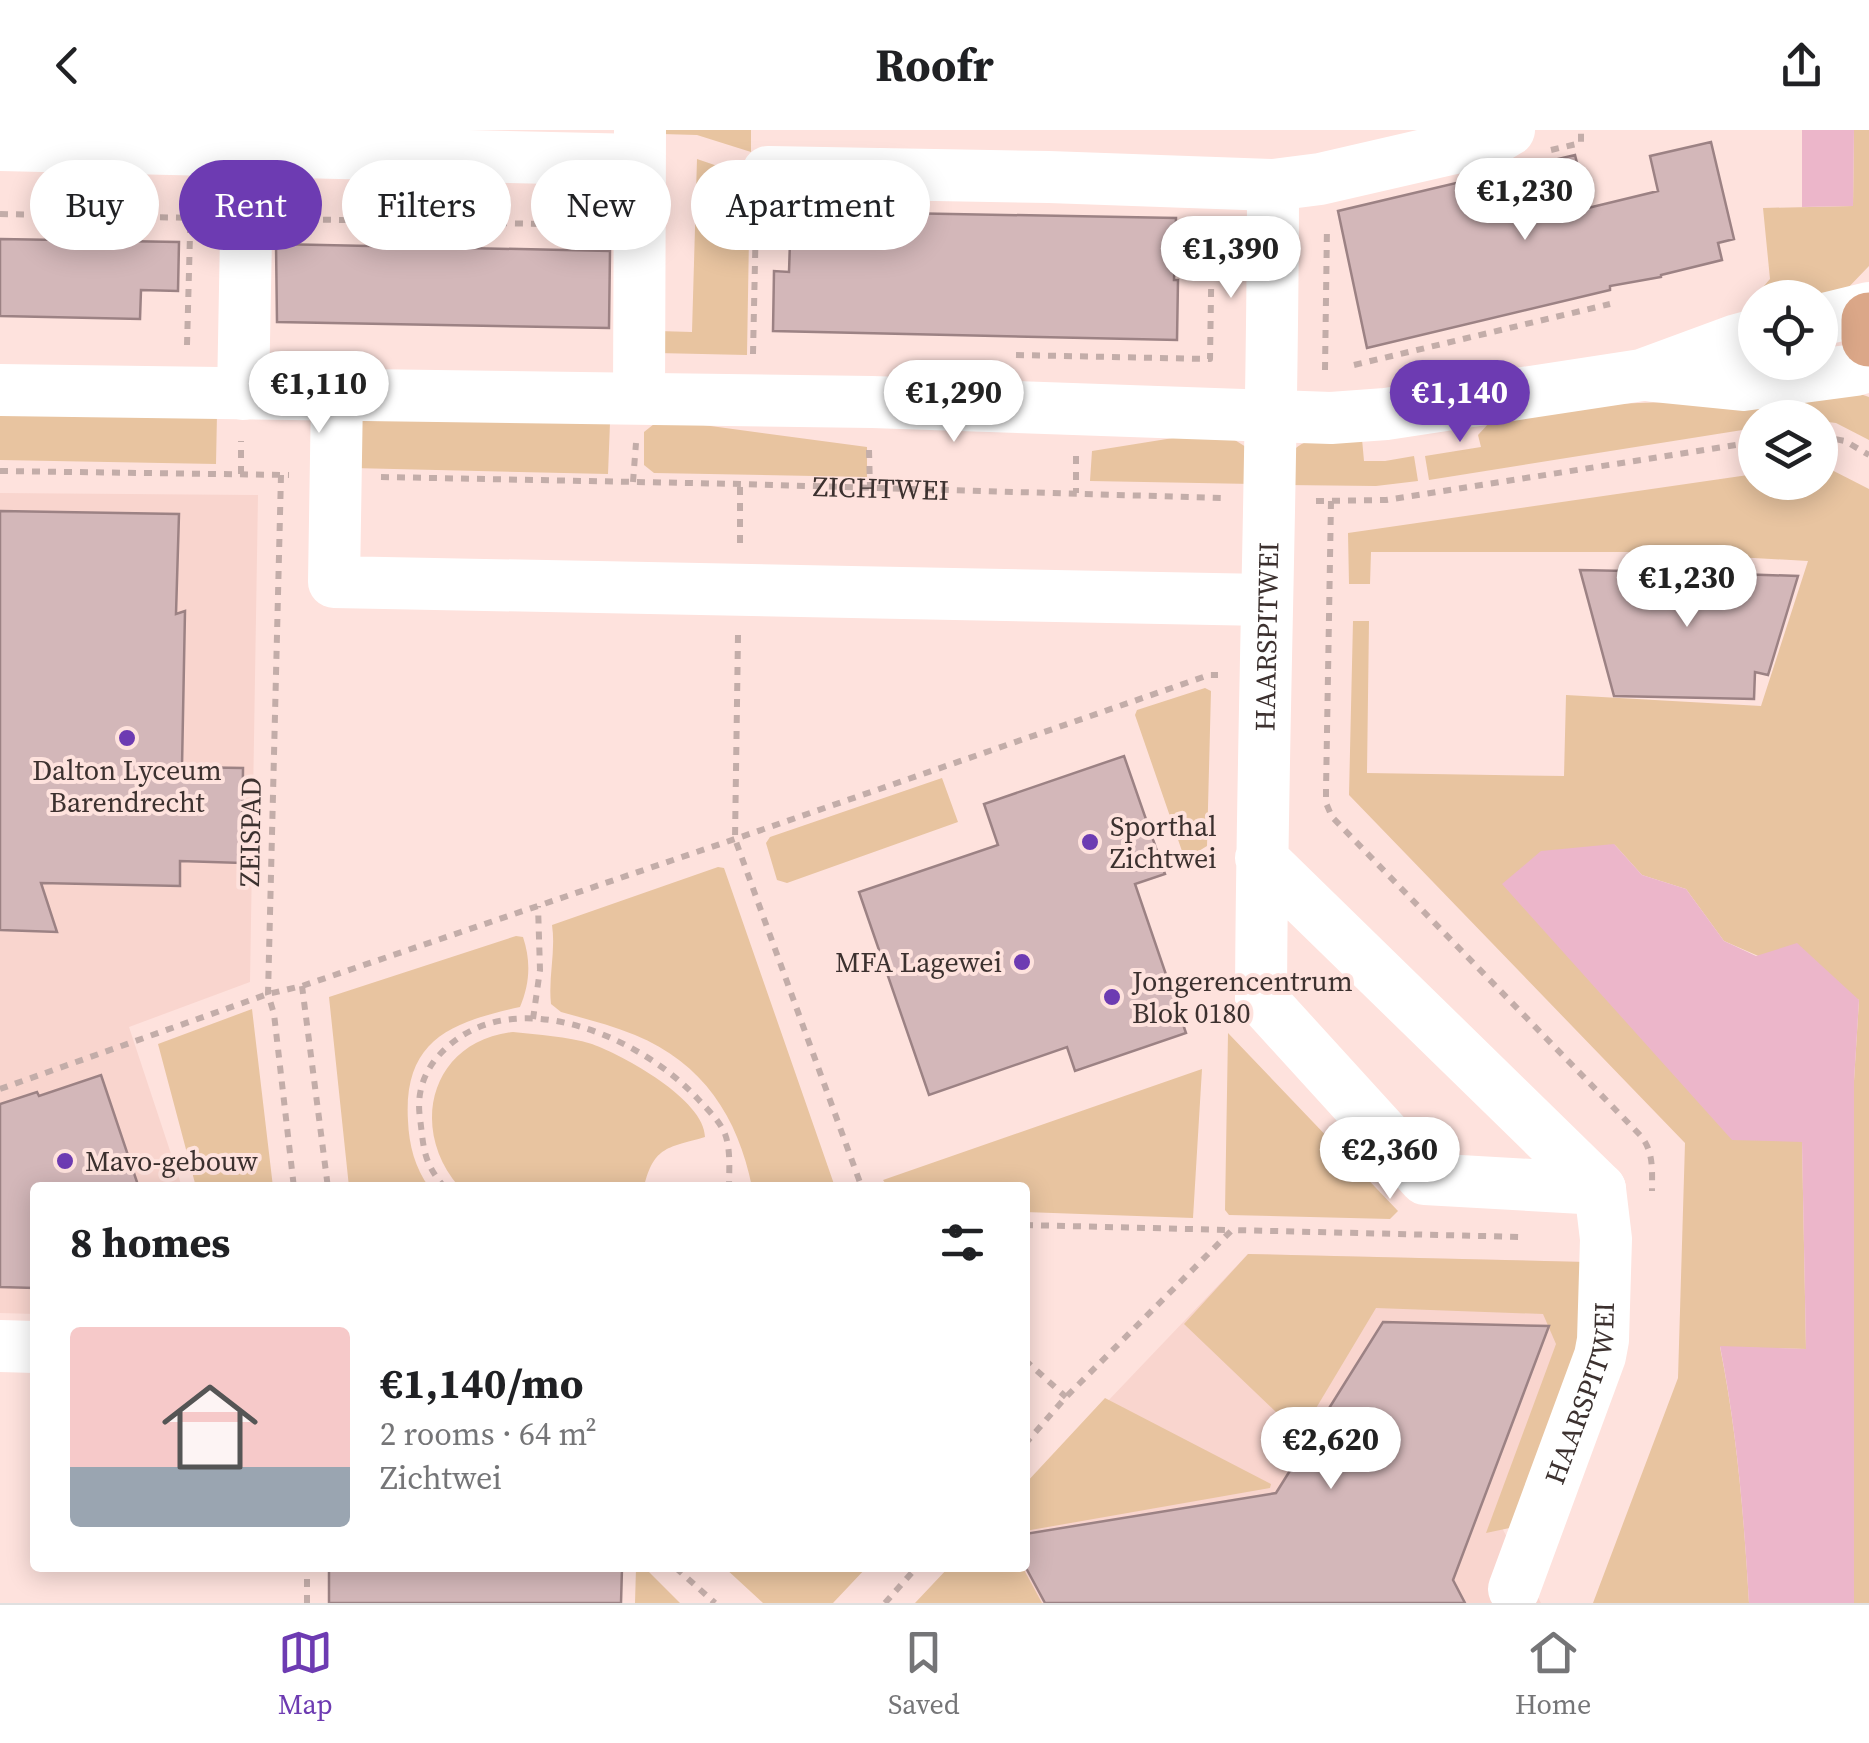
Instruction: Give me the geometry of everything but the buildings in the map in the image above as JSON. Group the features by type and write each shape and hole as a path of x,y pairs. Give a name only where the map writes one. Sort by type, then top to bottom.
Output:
{"main road":[{"path":"1869,320 1869,339"}],"street":[{"path":"930,161 989,153 1273,186 1494,139 1509,130"},
{"path":"0,145 193,150 248,141 640,145"},
{"name":"HAARSPITWEI","path":"1273,186 1261,999 1425,1179 1600,1189 1606,1239 1600,1356 1514,1589"},
{"path":"242,394 245,250"},
{"path":"639,250 639,397"},
{"path":"1838,316 1869,308"},
{"path":"0,390 639,397 1056,407 1272,393 1331,418 1386,414 1642,376 1738,340"},
{"path":"1642,376 1744,385 1869,366"},
{"path":"337,395 334,582 1266,600"},
{"path":"1262,858 1600,1189"},
{"path":"0,1346 30,1347"}],"path":[{"path":"193,150 193,160"},
{"path":"1217,182 1213,207 1210,366 1272,393"},
{"path":"0,214 179,218"},
{"path":"322,220 531,224"},
{"path":"1326,222 1324,370 1610,304"},
{"path":"186,392 190,250"},
{"path":"752,360 758,250"},
{"path":"998,354 1210,360"},
{"path":"1838,440 1869,456"},
{"name":"ZICHTWEI","path":"0,471 1386,500 1738,445"},
{"path":"869,450 870,488"},
{"path":"1076,455 1076,493"},
{"name":"ZEISPAD","path":"281,475 268,994 274,1014 293,1182"},
{"path":"740,484 735,839 860,1182"},
{"path":"0,1089 1209,674 1265,675"},
{"path":"533,1020 540,970 538,906"},
{"path":"302,986 327,1182"},
{"path":"440,1182 427,1165 419,1111 422,1083 429,1068 468,1030 488,1022 533,1020 608,1036 679,1078 725,1132 730,1182"},
{"path":"1030,1225 1527,1237"},
{"path":"1030,1438 1232,1230"},
{"path":"1030,1365 1066,1398"},
{"path":"306,1603 308,1572"},
{"path":"681,1572 716,1603"},
{"path":"885,1603 912,1572"}],"shaded area":[{"path":"662,130 751,130 751,152 697,135 662,134"},
{"path":"1802,130 1854,130 1853,206 1802,207"},
{"path":"1854,130 1869,130 1869,266 1838,294 1838,280 1769,280 1763,208 1853,206"},
{"path":"694,250 749,250 747,355 657,353 658,331 692,332"},
{"path":"1837,386 1869,397 1869,440 1838,424 1838,400 1738,400 1738,431 1429,480 1425,456 1481,447 1478,435 1490,422 1612,404 1746,399"},
{"path":"0,411 217,414 216,464 0,460"},
{"path":"359,418 610,423 608,474 352,468"},
{"path":"654,424 696,424 867,447 867,477 654,473 644,465 644,432"},
{"path":"1198,434 1230,437 1246,447 1253,484 1090,481 1092,451"},
{"path":"1314,439 1362,439 1364,461 1414,456 1418,481 1376,486 1285,485 1290,455 1298,446"},
{"path":"1838,473 1869,489 1869,1603 1854,1603 1854,1081 1859,1000 1724,941 1686,889 1642,875 1614,844 1802,1142 1806,1349 1720,1347 1739,1475 1749,1603 1593,1603 1678,1378 1685,1143 1349,795 1353,621 1369,621 1367,773 1564,776 1566,695 1761,706 1808,561 1648,552 1371,552 1370,584 1349,584 1348,533 1738,476 1738,500 1838,500"},
{"name":"Dalton Lyceum Barendrecht","path":"0,493 258,495 250,982 129,1027 180,1182 30,1182 30,1314 0,1313"},
{"path":"1205,688 1211,691 1207,846 1189,857 1183,854 1135,715 1137,710"},
{"path":"942,778 958,822 787,883 777,880 766,843 770,837"},
{"path":"1614,844 1642,875 1686,889 1724,941 1756,956 1797,943 1859,1000 1854,1081 1854,1603 1749,1603 1739,1474 1720,1346 1806,1349 1802,1142 1732,1140 1502,884 1541,851"},
{"path":"724,868 833,1182 751,1182 727,1116 698,1077 659,1047 635,1035 561,1012 551,1004 552,925"},
{"path":"516,936 523,937 528,963 520,1007 453,1028 423,1053 414,1071 408,1121 416,1164 425,1182 348,1182 329,997"},
{"path":"252,1009 272,1182 195,1182 158,1044"},
{"path":"513,1032 582,1041 606,1050 677,1094 692,1108 705,1137 665,1150 653,1163 645,1182 456,1182 443,1164 434,1139 432,1114 436,1091 446,1069 463,1052 485,1039"},
{"path":"1228,1033 1398,1211 1390,1219 1229,1215 1225,1210"},
{"path":"1202,1069 1193,1218 1030,1212 1030,1182 883,1180"},
{"path":"1248,1254 1585,1262 1498,1520 1541,1603 916,1603 946,1572 1030,1572 1030,1483"},
{"path":"1248,1254 1585,1262 1586,1349 1519,1526 1486,1533 1556,1344 1543,1314 1376,1308 1300,1435 1184,1324"},
{"path":"1105,1398 1271,1484 1270,1488 1030,1530 1030,1479"},
{"path":"636,1572 649,1572 680,1603 635,1603"},
{"path":"729,1572 862,1572 833,1603 763,1603"},
{"path":"944,1572 1025,1572 1042,1603 915,1603"}],"place":[{"name":"Dalton Lyceum Barendrecht","path":"127,738"},
{"name":"Sporthal Zichtwei","path":"1090,842"},
{"name":"MFA Lagewei","path":"1022,962"},
{"name":"Jongerencentrum Blok 0180","path":"1112,997"},
{"name":"Mavo-gebouw","path":"65,1161"}]}
